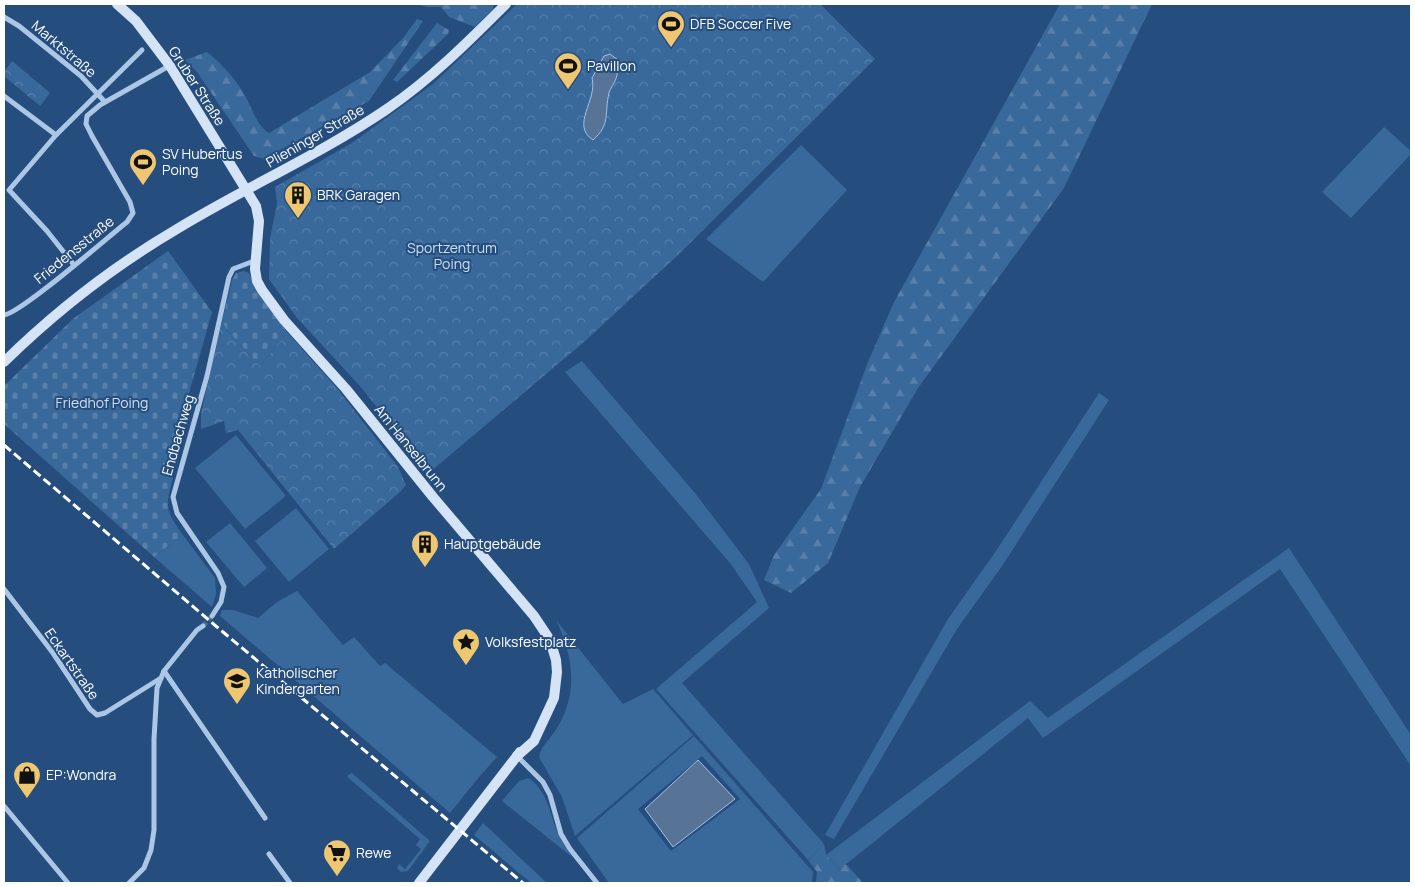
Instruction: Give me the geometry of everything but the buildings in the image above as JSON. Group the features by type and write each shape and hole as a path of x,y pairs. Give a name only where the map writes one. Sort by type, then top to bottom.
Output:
{"street":[{"name":"Gruber Straße","path":"117,4 136,21 170,66 246,190"},
{"name":"Plieninger Straße","path":"4,362 68,304 119,266 176,229 347,134 401,100 433,74 506,4"},
{"name":"Marktstraße","path":"4,17 27,32 81,76 98,92 105,102"},
{"path":"74,265 47,231 9,190 56,135 142,50"},
{"name":"Friedensstraße","path":"4,315 6,316 14,311 74,265 127,222 133,213 130,202 86,124 87,116 92,110 105,102 170,66"},
{"path":"4,96 56,135"},
{"name":"Am Hanselbrunn","path":"246,190 258,213 254,261 257,281 262,290 284,320 346,389 544,629 556,660 557,672 554,698 534,741 517,756 419,883"},
{"name":"Endbachweg","path":"212,616 221,602 224,587 218,574 177,513 173,497 208,376 229,277 233,269 254,261"},
{"name":"Eckartstraße","path":"4,589 53,653 90,709 98,715 105,713 160,678"},
{"path":"129,883 144,868 151,850 154,830 154,740 157,688 164,671 202,626"},
{"path":"164,671 265,818"},
{"path":"517,756 543,782 550,795 561,834 570,849 597,883"},
{"path":"4,806 68,883"},
{"path":"269,854 290,883"}],"green space":[{"path":"417,4 493,4 493,9 475,27 449,17 441,7 427,7"},
{"name":"Sportzentrum Poing","path":"517,4 820,4 875,59 677,256 584,342 430,472 359,385 297,318 269,279 270,239 277,203 275,187 352,143 433,84"},
{"path":"1060,4 1152,4 1064,188 918,388 860,487 828,563 791,593 764,580 774,555 821,489 868,362 894,302"},
{"path":"417,19 423,21 369,101 264,159 254,156 197,72 185,60 207,52 212,56 236,82 247,99 257,121 269,133 370,72 404,37"},
{"path":"437,23 449,30 448,34 397,82 393,80"},
{"path":"12,61 50,93 40,106 4,76 4,72"},
{"path":"1384,127 1411,151 1411,154 1351,218 1322,192"},
{"path":"801,145 847,190 763,282 706,239"},
{"name":"Friedhof Poing","path":"168,251 212,312 170,460 164,471 173,478 168,508 183,535 154,557 4,424 4,386 74,318"},
{"path":"244,271 249,273 258,293 287,332 260,366 222,322 232,280 236,273"},
{"path":"222,322 260,366 287,332 336,387 398,467 406,485 334,549 238,430 226,433 224,421 201,429 201,413"},
{"path":"582,361 695,493 749,564 769,608 682,683 824,844 808,860 656,689 757,602 730,563 565,372"},
{"path":"1099,393 1109,400 1002,566 957,629 834,839 825,835 948,619 998,548"},
{"path":"236,435 286,496 245,529 195,468"},
{"path":"296,508 329,549 289,582 255,541"},
{"path":"230,523 267,568 244,587 206,542"},
{"path":"183,535 215,578 216,594 212,607 154,557"},
{"path":"1289,548 1411,735 1411,766 1280,569 1043,738 1028,718 839,870 826,855 1030,701 1048,718"},
{"path":"297,591 343,645 354,637 380,666 385,663 497,757 450,813 220,616 222,610 233,610 258,618 277,602"},
{"path":"556,620 623,704 653,689 693,735 575,836 562,797 539,757 564,714 571,688 570,660"},
{"path":"694,736 813,872 812,883 609,883 577,838","holes":["702,756 740,799 671,851 638,809"]},
{"path":"352,773 430,841 408,871 401,872 397,868 399,864 405,869 421,849 416,845 420,839 347,776"},
{"path":"529,778 545,797 558,833 572,857 502,801 519,781"},
{"path":"483,823 547,883 531,883 474,835"},
{"path":"824,844 826,855 839,870 846,864 863,883 816,883 817,872 808,860"}],"shaded area":[{"path":"610,54 618,60 617,75 609,93 605,124 593,140 587,134 584,127 584,120 593,86 592,78 604,56"},
{"path":"698,760 735,799 673,847 645,809"}],"tunnel":[{"path":"203,626 212,616"}],"railway":[{"path":"4,445 217,627 523,883"}],"place":[{"name":"DFB Soccer Five","path":"671,48"},
{"name":"Pavillon","path":"568,90"},
{"name":"SV Hubertus Poing","path":"143,186"},
{"name":"BRK Garagen","path":"298,219"},
{"name":"Hauptgebäude","path":"425,568"},
{"name":"Volksfestplatz","path":"466,666"},
{"name":"Katholischer Kindergarten","path":"237,705"},
{"name":"EP:Wondra","path":"27,799"},
{"name":"Rewe","path":"337,877"}]}
